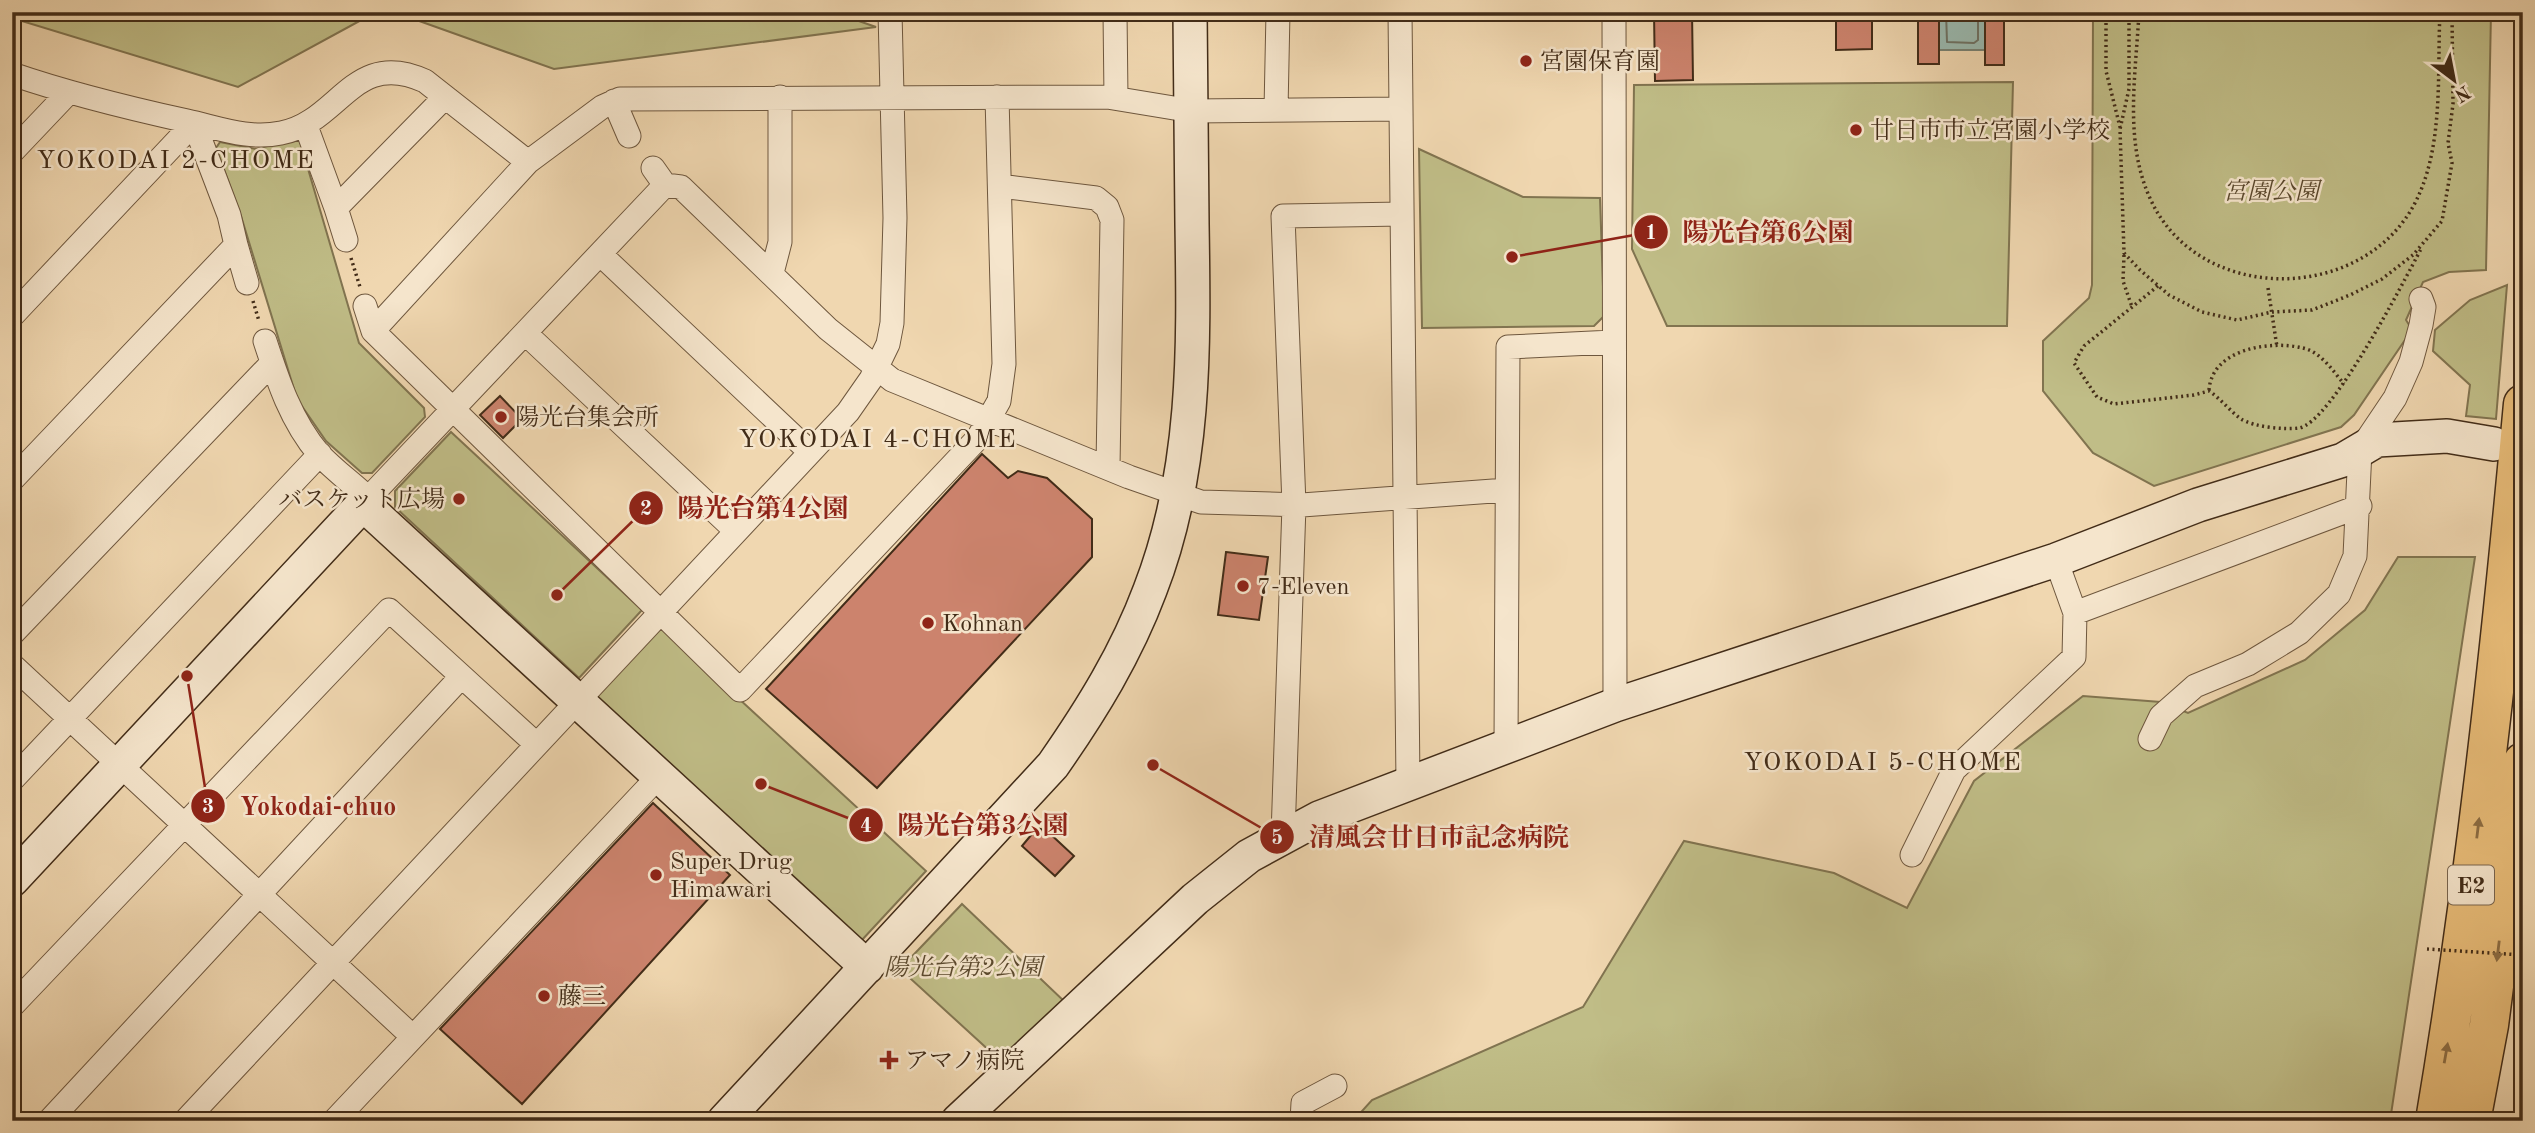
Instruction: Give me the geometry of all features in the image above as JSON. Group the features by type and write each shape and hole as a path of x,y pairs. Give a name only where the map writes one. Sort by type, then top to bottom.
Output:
{"highway":[{"name":"E2","path":"2434,1121 2461,964 2496,689 2523,404"},
{"name":"E2","path":"2471,1121 2488,1025 2523,762"}],"street":[{"path":"184,1121 660,612 734,529 848,412 888,344 892,323 895,218 890,12"},
{"path":"1115,12 1116,98"},
{"path":"724,1121 1054,765 1119,662 1151,588 1178,494 1192,393 1190,12"},
{"path":"1276,110 1278,12"},
{"path":"1400,12 1408,783"},
{"path":"1614,12 1615,705"},
{"path":"12,74 68,93 253,137 306,126 374,73 410,73 425,80 528,162"},
{"path":"12,152 68,93"},
{"path":"336,208 445,97"},
{"path":"772,273 780,242 780,97"},
{"path":"373,331 528,162 614,101 640,98 780,97 1116,98 1192,111 1401,109"},
{"path":"365,306 373,331 740,690 978,438 999,401 1004,364 997,97"},
{"path":"614,101 629,136"},
{"path":"194,123 229,215 247,282"},
{"path":"12,316 194,123"},
{"path":"306,126 346,240"},
{"path":"12,880 600,254 659,177 681,187 828,329 892,380 1178,494 1202,502 1294,505 1507,490"},
{"path":"1000,186 1096,198 1107,207 1112,220 1108,467"},
{"path":"1283,836 1294,505 1283,216 1402,214"},
{"path":"12,481 236,246"},
{"path":"600,254 809,451"},
{"path":"2150,739 2161,716 2195,686 2248,664 2299,633 2339,594 2355,556 2360,506 2360,450 2395,398 2411,362 2424,307 2421,299"},
{"path":"525,333 734,529"},
{"path":"265,341 285,402 320,454 577,701 867,967"},
{"path":"1506,746 1508,347 1613,342"},
{"path":"12,634 272,363"},
{"path":"958,1121 1195,899 1250,856 1283,836 1408,783 1615,705 2056,559 2198,505 2343,460 2377,440 2447,436 2494,444"},
{"path":"12,780 320,454"},
{"path":"2075,613 2360,506"},
{"path":"1912,855 1955,770 2074,657 2075,613 2056,559"},
{"path":"12,1006 389,610 536,744"},
{"path":"12,665 413,1037"},
{"path":"49,1121 461,677"},
{"path":"334,1121 659,776"},
{"path":"1302,1121 1303,1103 1335,1086"}],"path":[{"path":"2106,12 2106,71 2120,129 2123,281 2132,307"},
{"path":"2120,129 2129,89 2129,12"},
{"path":"2139,12 2134,143 2139,172 2150,200 2166,225 2186,245 2211,262 2238,274 2286,280 2325,275 2353,264 2384,241 2415,203 2427,176 2433,146 2440,12"},
{"path":"2209,391 2242,419 2260,425 2300,428 2318,417 2344,384 2424,244 2442,221 2450,186 2452,12"},
{"path":"346,240 365,306"},
{"path":"2124,253 2158,286 2202,312 2237,320 2272,312 2312,310 2350,295 2382,279 2424,244"},
{"path":"247,282 265,341"},
{"path":"2158,286 2084,346 2074,363 2096,397 2114,404 2194,396 2209,391"},
{"path":"2268,288 2277,347"},
{"path":"2209,391 2210,377 2221,361 2238,352 2277,347 2304,348 2321,356 2344,384"},
{"path":"2427,949 2523,955"}],"green space":[{"path":"12,12 376,12 238,87 12,18"},
{"path":"394,12 833,12 876,27 554,69"},
{"name":"宮園公園","path":"2093,12 2491,12 2486,270 2449,272 2423,282 2406,320 2411,328 2409,334 2354,415 2341,427 2154,486 2093,453 2043,391 2043,341 2089,298 2092,285"},
{"name":"廿日市市立宮園小学校","path":"2013,82 2007,326 1667,326 1632,249 1634,85"},
{"path":"299,138 359,343 424,408 425,417 372,473 362,473 326,441 297,399 241,216 216,148 220,142 256,149"},
{"path":"1419,149 1523,197 1600,198 1604,316 1594,326 1422,328"},
{"path":"2507,285 2496,419 2466,416 2470,385 2433,351 2435,330 2470,300"},
{"path":"451,432 642,610 579,678 395,507 395,491"},
{"path":"2398,557 2475,557 2390,1121 1353,1121 1372,1100 1583,1007 1684,841 1834,873 1907,908 1974,781 2083,696 2161,702 2188,713 2305,660 2365,610"},
{"path":"661,627 926,871 861,941 596,696"},
{"name":"陽光台第2公園","path":"962,904 1066,1003 1004,1064 900,969"}],"water":[{"path":"1939,12 1985,12 1985,50 1939,50"}],"building":[{"path":"1654,12 1692,12 1693,80 1655,81"},
{"path":"1836,12 1872,12 1872,49 1836,50"},
{"path":"1918,12 1939,12 1939,64 1918,64"},
{"path":"1985,12 2004,12 2004,65 1985,65"},
{"name":"陽光台集会所","path":"500,396 522,419 503,438 480,415"},
{"name":"Kohnan","path":"982,454 1008,478 1018,471 1047,478 1092,519 1092,557 877,788 766,689"},
{"name":"7-Eleven","path":"1226,552 1268,557 1259,620 1218,615"},
{"name":"藤三","path":"653,803 730,875 522,1104 440,1029"},
{"path":"1037,828 1047,831 1074,856 1055,876 1022,846"}],"place":[{"name":"宮園保育園","path":"1526,61"},
{"name":"廿日市市立宮園小学校","path":"1856,130"},
{"name":"陽光台第6公園","path":"1512,257"},
{"name":"陽光台集会所","path":"501,417"},
{"name":"バスケット広場","path":"459,499"},
{"name":"7-Eleven","path":"1243,586"},
{"name":"陽光台第4公園","path":"557,595"},
{"name":"Kohnan","path":"928,623"},
{"name":"Yokodai-chuo","path":"187,676"},
{"name":"清風会廿日市記念病院","path":"1153,765"},
{"name":"陽光台第3公園","path":"761,784"},
{"name":"Super Drug Himawari","path":"656,875"},
{"name":"藤三","path":"544,996"},
{"name":"アマノ病院","path":"889,1060"}],"district":[{"name":"YOKODAI 2-CHOME","path":"176,159"},
{"name":"YOKODAI 4-CHOME","path":"878,438"},
{"name":"YOKODAI 5-CHOME","path":"1883,761"}]}
